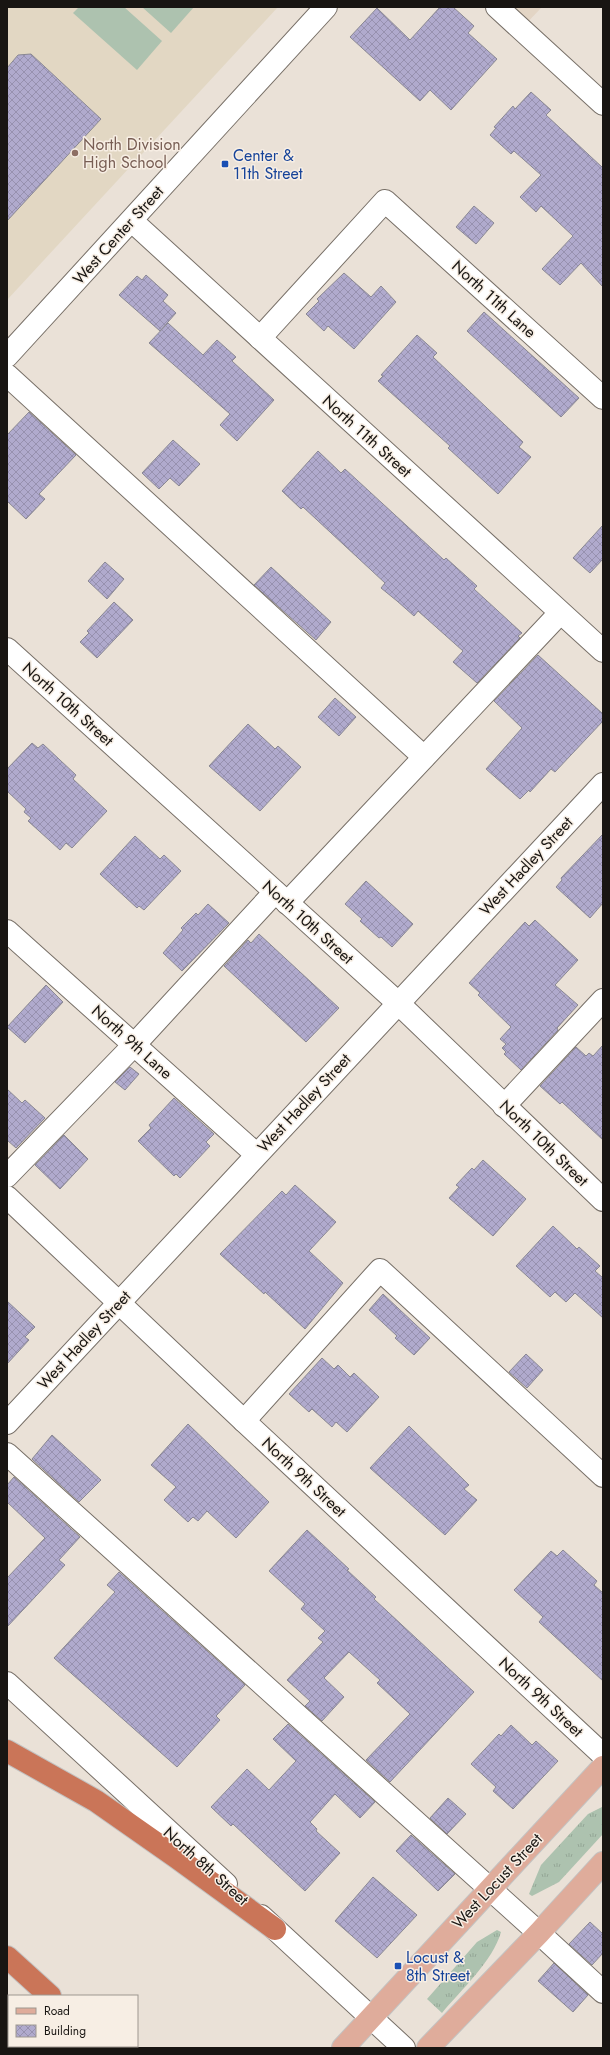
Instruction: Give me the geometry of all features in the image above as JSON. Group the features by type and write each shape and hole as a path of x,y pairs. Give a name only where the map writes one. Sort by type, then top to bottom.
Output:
{"highway":[{"path":"7,1751 96,1802 176,1857 275,1929"},
{"path":"7,1957 49,1995"}],"main road":[{"name":"West Locust Street","path":"343,2048 603,1767"},
{"path":"428,2048 539,1933 603,1863"}],"street":[{"name":"West Center Street","path":"7,356 326,7"},
{"path":"497,7 603,104"},
{"name":"North 11th Lane","path":"260,338 385,201 603,398"},
{"name":"North 11th Street","path":"132,221 603,651"},
{"path":"7,376 424,757"},
{"path":"7,1176 134,1045 424,757 560,612"},
{"name":"North 10th Street","path":"7,649 398,1003 603,1200"},
{"name":"West Hadley Street","path":"7,1423 256,1154 603,784"},
{"name":"North 9th Lane","path":"7,931 256,1154"},
{"path":"504,1106 603,1000"},
{"name":"North 9th Street","path":"7,1197 244,1421 603,1754"},
{"path":"244,1421 380,1270 603,1476"},
{"path":"7,1454 490,1888 603,1992"},
{"name":"North 8th Street","path":"7,1683 404,2048"}],"shaded area":[{"name":"North Division High School","path":"7,7 278,7 7,300"},
{"path":"497,7 542,7 521,29"}],"green space":[{"path":"79,7 124,7 162,41 137,70 73,13"},
{"path":"142,7 194,7 171,33"},
{"path":"602,1807 603,1834 559,1882 532,1896 529,1894 541,1865 588,1814"},
{"path":"497,1930 501,1932 491,1954 476,1975 442,2013 427,1999 477,1942"}],"building":[{"path":"440,7 453,7 474,26 468,33 497,59 451,110 430,90 420,101 350,37 377,8 410,40"},
{"path":"31,54 101,119 7,221 7,68 18,55"},
{"path":"531,92 551,110 546,115 603,168 603,287 581,263 560,285 542,269 573,236 541,206 536,212 520,197 541,175 514,151 511,154 490,135 496,128 494,127 513,106 515,109"},
{"path":"474,206 494,223 476,244 456,227"},
{"path":"344,273 371,297 381,286 396,302 354,349 328,326 324,331 306,314 319,301 317,299"},
{"path":"146,275 168,295 163,301 176,313 160,331 119,295 137,276 142,280"},
{"path":"484,312 579,398 561,417 467,331"},
{"path":"168,323 203,355 217,340 236,357 232,361 274,400 237,441 220,425 230,414 149,343"},
{"path":"417,335 437,353 433,357 523,442 519,447 531,457 498,494 448,448 450,446 378,381 383,376 381,375"},
{"path":"29,412 76,455 39,494 45,499 26,519 7,501 7,435"},
{"path":"173,440 200,464 179,486 170,478 159,489 142,473"},
{"path":"318,451 341,473 345,469 444,560 446,558 477,586 474,589 522,633 518,636 520,638 477,683 453,662 463,651 418,611 414,616 381,588 385,583 303,507 301,509 282,491"},
{"path":"603,525 603,559 590,573 573,558"},
{"path":"105,562 124,579 107,599 88,581"},
{"path":"271,567 331,622 316,640 254,585"},
{"path":"114,602 133,620 97,658 80,642 89,633 87,631"},
{"path":"538,655 603,714 603,721 555,772 551,769 530,792 529,790 520,799 486,769 522,728 494,701"},
{"path":"335,698 356,717 339,736 318,717"},
{"path":"248,724 275,749 278,746 301,767 260,811 209,766"},
{"path":"32,743 38,748 43,744 76,775 73,779 107,811 72,848 66,843 60,850 28,821 31,818 24,812 26,809 7,791 7,769"},
{"path":"603,834 603,903 590,918 556,887 562,880 561,878"},
{"path":"135,836 160,859 164,855 181,871 144,910 139,906 137,908 100,874"},
{"path":"366,881 413,924 392,947 381,937 379,938 360,921 362,919 345,904"},
{"path":"208,904 229,923 182,971 163,953 183,930 181,928 196,913 198,915"},
{"path":"535,920 578,960 555,985 578,1005 557,1028 558,1030 521,1070 504,1054 506,1052 502,1048 506,1044 500,1039 511,1027 478,995 480,993 469,983 525,922 529,926"},
{"path":"259,934 339,1008 306,1042 224,966 248,940 251,943"},
{"path":"46,985 63,1002 25,1043 7,1027"},
{"path":"603,1045 603,1140 562,1102 560,1104 540,1086 576,1047 586,1056 589,1053 593,1056"},
{"path":"130,1067 139,1074 125,1090 115,1082"},
{"path":"7,1089 22,1103 25,1100 45,1118 16,1148 7,1140"},
{"path":"174,1098 214,1134 206,1142 210,1146 180,1178 176,1174 174,1176 138,1141 151,1128 149,1125"},
{"path":"64,1135 88,1159 60,1189 35,1165"},
{"path":"483,1160 526,1199 493,1236 449,1198 459,1187 456,1185 472,1168 474,1170"},
{"path":"295,1185 336,1222 309,1251 343,1283 305,1329 265,1292 264,1294 220,1254 282,1191 286,1195"},
{"path":"553,1226 577,1249 579,1247 600,1266 595,1271 603,1278 603,1318 575,1293 566,1302 555,1292 550,1297 516,1266"},
{"path":"383,1294 430,1338 414,1355 395,1338 397,1336 369,1310"},
{"path":"7,1301 35,1327 25,1337 29,1340 7,1364"},
{"path":"526,1354 543,1370 527,1388 509,1372"},
{"path":"322,1358 334,1369 338,1365 350,1377 354,1373 379,1397 347,1432 336,1422 332,1427 312,1409 309,1412 289,1394"},
{"path":"188,1424 269,1502 236,1538 207,1511 198,1521 193,1517 188,1522 164,1500 176,1487 151,1465"},
{"path":"409,1426 469,1485 464,1489 477,1500 445,1535 370,1468"},
{"path":"52,1435 101,1480 79,1502 32,1459"},
{"path":"14,1477 80,1537 59,1560 65,1565 7,1627 7,1578 45,1538 7,1502 7,1485"},
{"path":"307,1530 349,1569 347,1570 376,1597 374,1599 474,1692 390,1782 366,1760 410,1714 377,1683 380,1680 349,1652 324,1678 344,1697 322,1721 305,1706 310,1701 287,1680 323,1642 318,1638 325,1631 301,1609 305,1604 269,1571"},
{"path":"563,1550 597,1581 594,1585 603,1593 603,1681 539,1622 543,1617 514,1590 551,1551 557,1556"},
{"path":"119,1572 245,1685 216,1716 220,1720 177,1767 54,1658 115,1592 107,1585"},
{"path":"288,1724 375,1802 360,1818 335,1794 310,1822 317,1829 316,1831 340,1853 305,1891 233,1824 231,1826 211,1807 247,1769 269,1790 296,1761 273,1739"},
{"path":"511,1725 532,1745 536,1741 558,1761 513,1809 493,1791 496,1787 471,1764 499,1734 501,1736"},
{"path":"448,1798 466,1814 447,1834 430,1818"},
{"path":"411,1835 455,1874 438,1891 396,1851"},
{"path":"373,1877 417,1915 377,1958 335,1921"},
{"path":"590,1922 603,1934 603,1953 592,1965 569,1944"},
{"path":"554,1963 588,1995 573,2012 538,1981"}],"place":[{"name":"North Division High School","path":"75,153"},
{"name":"Center & 11th Street","path":"225,164"},
{"name":"Locust & 8th Street","path":"398,1966"}]}
